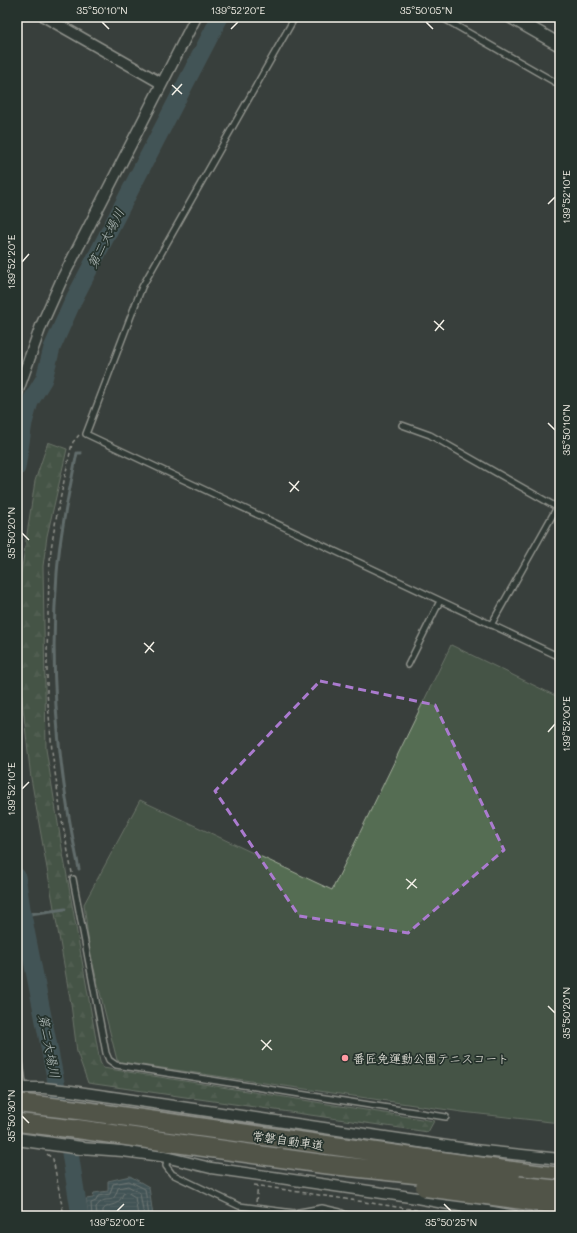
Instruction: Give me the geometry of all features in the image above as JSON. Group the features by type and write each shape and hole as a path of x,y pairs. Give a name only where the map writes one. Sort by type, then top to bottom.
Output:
{"highway":[{"name":"常磐自動車道","path":"18,1093 93,1112 560,1177"},
{"name":"常磐自動車道","path":"17,1122 175,1142 323,1164 560,1190"},
{"path":"323,1164 402,1184 560,1204"},
{"path":"512,1171 560,1172"}],"street":[{"path":"45,17 161,83"},
{"path":"17,392 41,326 62,279 196,17"},
{"path":"511,17 560,45"},
{"path":"17,1059 18,1093 44,1088 72,1091 533,1158 560,1159"},
{"path":"164,1156 170,1105"},
{"path":"17,1139 81,1148 164,1156 211,1168 417,1198 514,1216"},
{"path":"417,1198 434,1144"}],"lane":[{"path":"295,17 142,287 86,434 560,657"},
{"path":"441,17 560,85"},
{"path":"402,425 430,435 559,508"},
{"path":"491,625 559,508 560,502"},
{"path":"408,665 440,600"},
{"path":"73,879 106,1053 110,1060 116,1065 446,1117"},
{"path":"164,1156 166,1166 172,1174 239,1206 294,1213 322,1208 340,1212 348,1216"}],"path":[{"path":"73,879 61,815 52,751 47,655 51,549 73,442 82,431"},
{"path":"54,1159 64,1216"},
{"path":"256,1203 258,1186"},
{"path":"420,1216 422,1211"}],"highlighted area":[{"path":"320,681 435,705 504,850 408,933 299,916 215,791"}],"green space":[{"path":"48,442 67,449 47,536 43,566 46,749 100,1062 103,1068 434,1121 428,1132 88,1083 77,1052 71,1004 31,778 22,699 19,652 21,574 35,481"},
{"path":"451,645 560,698 560,1123 462,1112 121,1062 117,1060 90,953 84,904 140,800 332,890"}],"water":[{"path":"130,1176 149,1187 153,1216 88,1216 86,1199 93,1198 94,1193 108,1191 108,1181"}],"waterway":[{"name":"第二大場川","path":"17,468 24,423 30,402 44,379 52,348 74,299 220,17"},
{"path":"79,869 61,759 57,722 54,647 57,573 60,543 77,453 81,453"},
{"name":"第二大場川","path":"17,876 23,915 70,1153 80,1216"},
{"path":"23,915 65,909"}],"place":[{"name":"番匠免運動公園テニスコート","path":"345,1058"}]}
